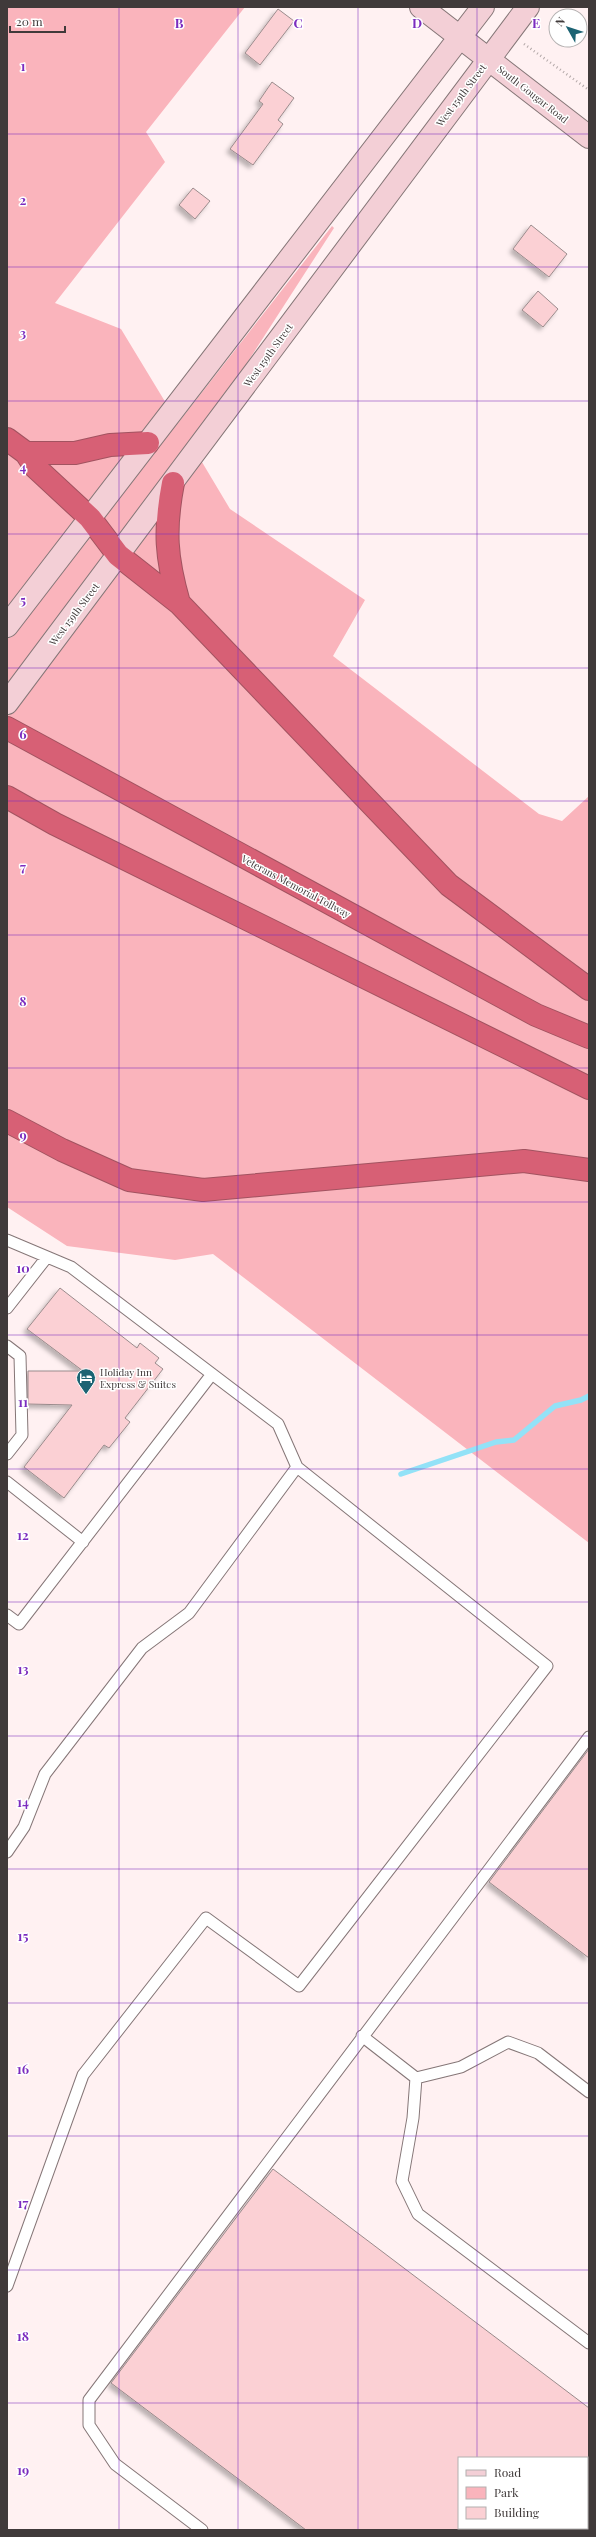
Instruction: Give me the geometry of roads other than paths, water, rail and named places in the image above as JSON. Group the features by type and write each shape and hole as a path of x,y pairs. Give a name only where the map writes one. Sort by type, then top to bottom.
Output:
{"highway":[{"path":"7,439 26,453 35,467 90,518 118,555 179,603 449,885 589,989"},
{"path":"26,453 75,453 110,445 148,442"},
{"path":"173,483 166,531 169,566 179,603"},
{"name":"Veterans Memorial Tollway","path":"7,728 536,1016 589,1037"},
{"path":"7,797 69,831 589,1088"},
{"path":"7,1121 62,1150 129,1180 202,1190 524,1161 589,1170"}],"main road":[{"name":"South Gougar Road","path":"421,7 589,137"},
{"path":"7,626 483,7"},
{"name":"West 159th Street","path":"7,703 528,7"}],"lane":[{"path":"7,1240 71,1267 278,1424 297,1467 547,1666 299,1986 206,1918 83,2075 7,2286"},
{"path":"7,1308 47,1258"},
{"path":"7,1346 20,1356 22,1435 7,1454"},
{"path":"7,1615 20,1624 212,1374"},
{"path":"7,1852 24,1826 45,1774 142,1648 189,1613 297,1467"},
{"path":"7,1482 83,1542"},
{"path":"202,2530 115,2464 89,2425 89,2400 362,2036 589,1737"},
{"path":"362,2036 416,2078"},
{"path":"416,2078 461,2067 508,2042 538,2053 589,2092"},
{"path":"416,2078 413,2118 402,2181 418,2214 589,2343"}],"waterway":[{"path":"401,1474 496,1442 514,1440 555,1406 581,1400 589,1396"}],"place":[{"name":"Holiday Inn Express & Suites","path":"86,1395"}]}
